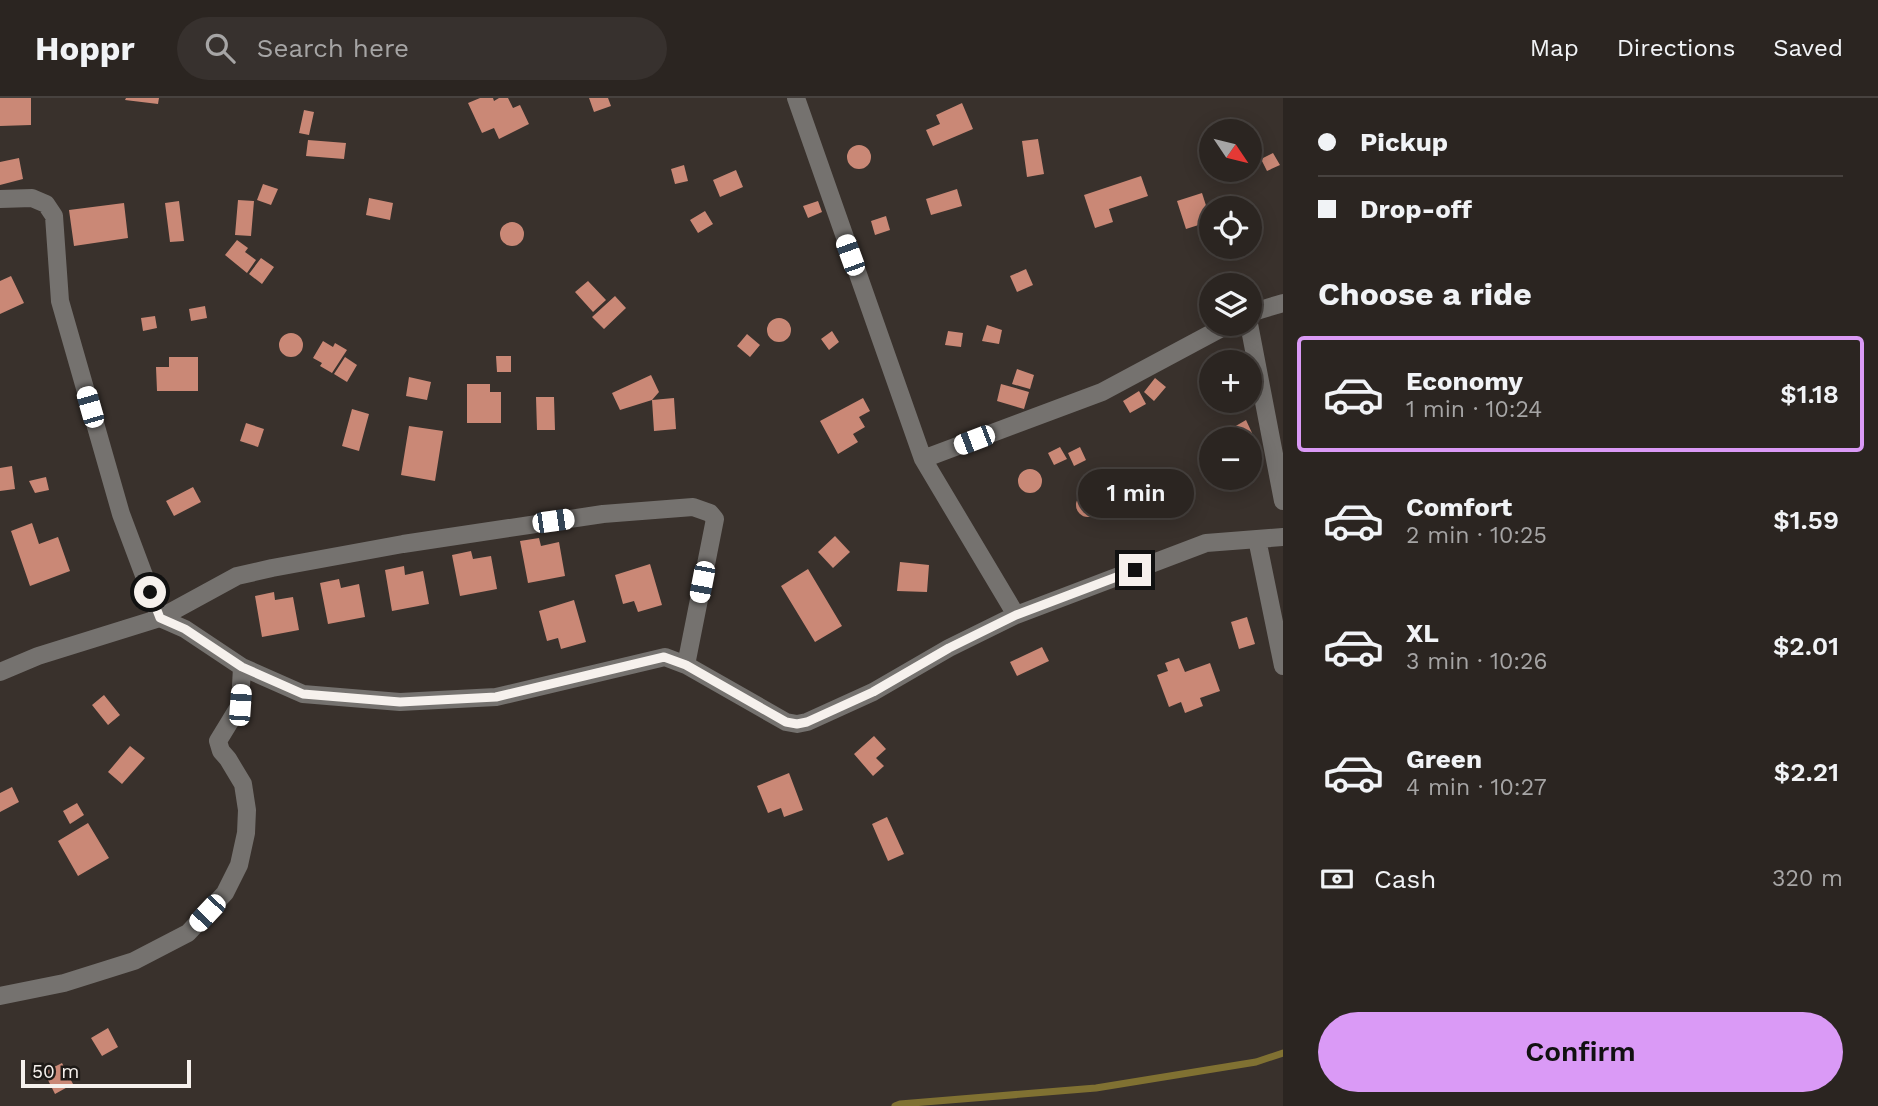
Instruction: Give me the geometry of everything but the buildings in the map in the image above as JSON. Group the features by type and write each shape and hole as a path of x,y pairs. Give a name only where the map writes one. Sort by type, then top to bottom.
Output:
{"street":[{"path":"796,98 923,459 1016,615"},
{"path":"0,200 32,198 46,204 54,216 60,301 121,514 160,618 185,629 242,667 303,694 400,702 496,697 664,657 686,665 786,722 797,724 873,692 949,648 1016,615 1206,543 1283,537"},
{"path":"1262,309 1283,303"},
{"path":"923,459 1102,392 1207,336"},
{"path":"1251,336 1283,501"},
{"path":"0,672 38,656 160,618 237,576 403,544 603,514 693,508 710,513 715,519 686,665"},
{"path":"1257,540 1283,666"},
{"path":"0,996 64,984 134,961 188,933 225,893 239,865 246,833 247,810 243,784 220,751 219,741 240,705 242,667"}],"waterway":[{"path":"895,1106 1096,1088 1256,1062 1283,1053"}],"route":[{"path":"150,592 160,618 185,629 242,667 303,694 400,702 496,697 664,657 686,665 786,722 797,724 873,692 949,648 1016,615 1135,570"}]}
